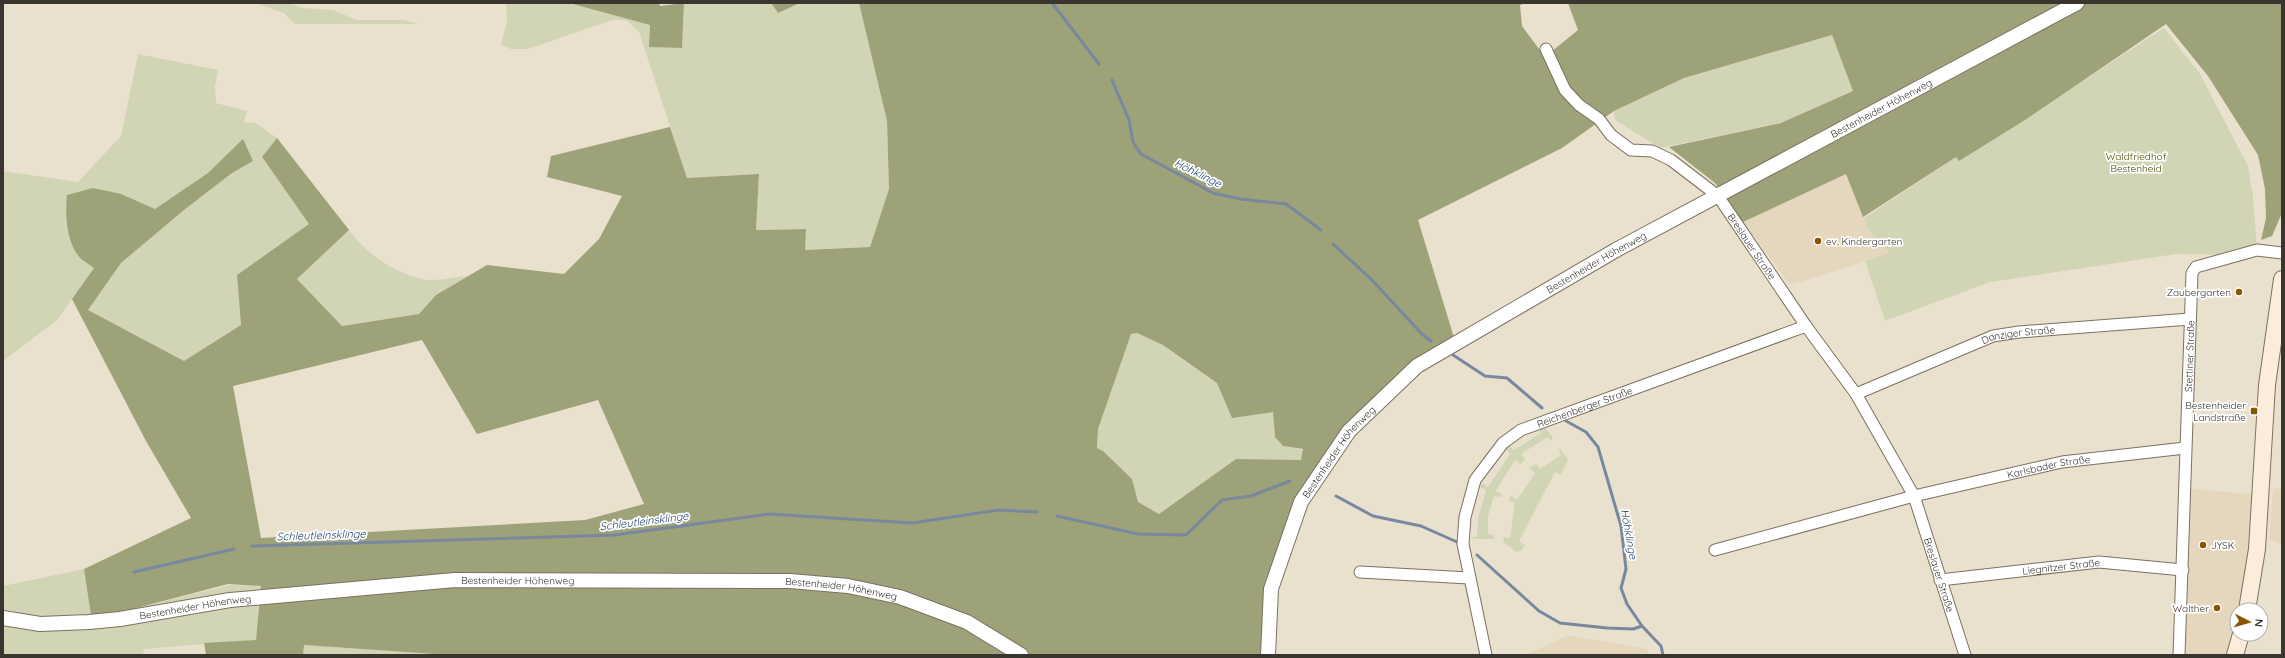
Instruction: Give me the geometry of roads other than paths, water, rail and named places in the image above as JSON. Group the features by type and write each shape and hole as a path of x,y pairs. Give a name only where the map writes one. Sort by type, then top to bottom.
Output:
{"main road":[{"path":"2248,602 2257,549 2267,385 2282,279"},
{"path":"2236,655 2239,642"}],"street":[{"name":"Bestenheider Höhenweg","path":"1268,655 1271,589 1301,502 1349,431 1417,366 1616,250 2076,3"},
{"name":"Breslauer Straße","path":"1546,49 1565,90 1579,105 1599,119 1611,134 1631,150 1652,150 1670,160 1718,196 1806,326 1856,394 1914,496 1965,655"},
{"name":"Stettiner Straße","path":"2179,655 2192,272 2196,267 2256,250 2282,253"},
{"name":"Danziger Straße","path":"1856,394 1993,336 2019,332 2190,319"},
{"name":"Reichenberger Straße","path":"1486,655 1463,544 1464,528 1475,480 1503,443 1512,435 1533,426 1806,326"},
{"name":"Karlsbader Straße","path":"1914,496 2062,462 2186,448"},
{"path":"1714,550 1914,496"},
{"name":"Liegnitzer Straße","path":"1940,580 2099,562 2183,570"},
{"path":"1360,572 1469,578"},
{"name":"Bestenheider Höhenweg","path":"3,618 40,624 90,622 230,600 455,580 790,580 848,586 900,597 967,622 1021,655"}],"waterway":[{"name":"Höhklinge","path":"1052,3 1099,64"},
{"name":"Höhklinge","path":"1112,80 1129,120 1133,142 1141,154 1213,193 1240,199 1286,204 1321,230"},
{"name":"Höhklinge","path":"1333,244 1371,279 1422,334 1431,341"},
{"name":"Höhklinge","path":"1453,355 1485,376 1507,378 1542,408"},
{"name":"Höhklinge","path":"1566,421 1586,432 1598,447 1621,526 1626,569 1621,588 1627,604 1642,626 1661,646 1663,655"},
{"name":"Schleutleinsklinge","path":"1057,516 1138,534 1186,535 1222,500 1251,496 1290,481"},
{"name":"Schleutleinsklinge","path":"1336,496 1373,516 1421,526 1457,542"},
{"name":"Schleutleinsklinge","path":"252,546 615,535 769,514 912,523 999,510 1037,512"},
{"name":"Schleutleinsklinge","path":"134,572 234,549"},
{"name":"Schleutleinsklinge","path":"1477,555 1539,611 1560,623 1633,629 1642,626"}],"place":[{"name":"ev. Kindergarten","path":"1818,241"},
{"name":"Zaubergarten","path":"2239,292"},
{"name":"Bestenheider Landstraße","path":"2254,411"},
{"name":"JYSK","path":"2203,545"},
{"name":"Walther","path":"2217,608"}],"park label":[{"name":"Waldfriedhof Bestenheid","path":"2136,162"}]}
